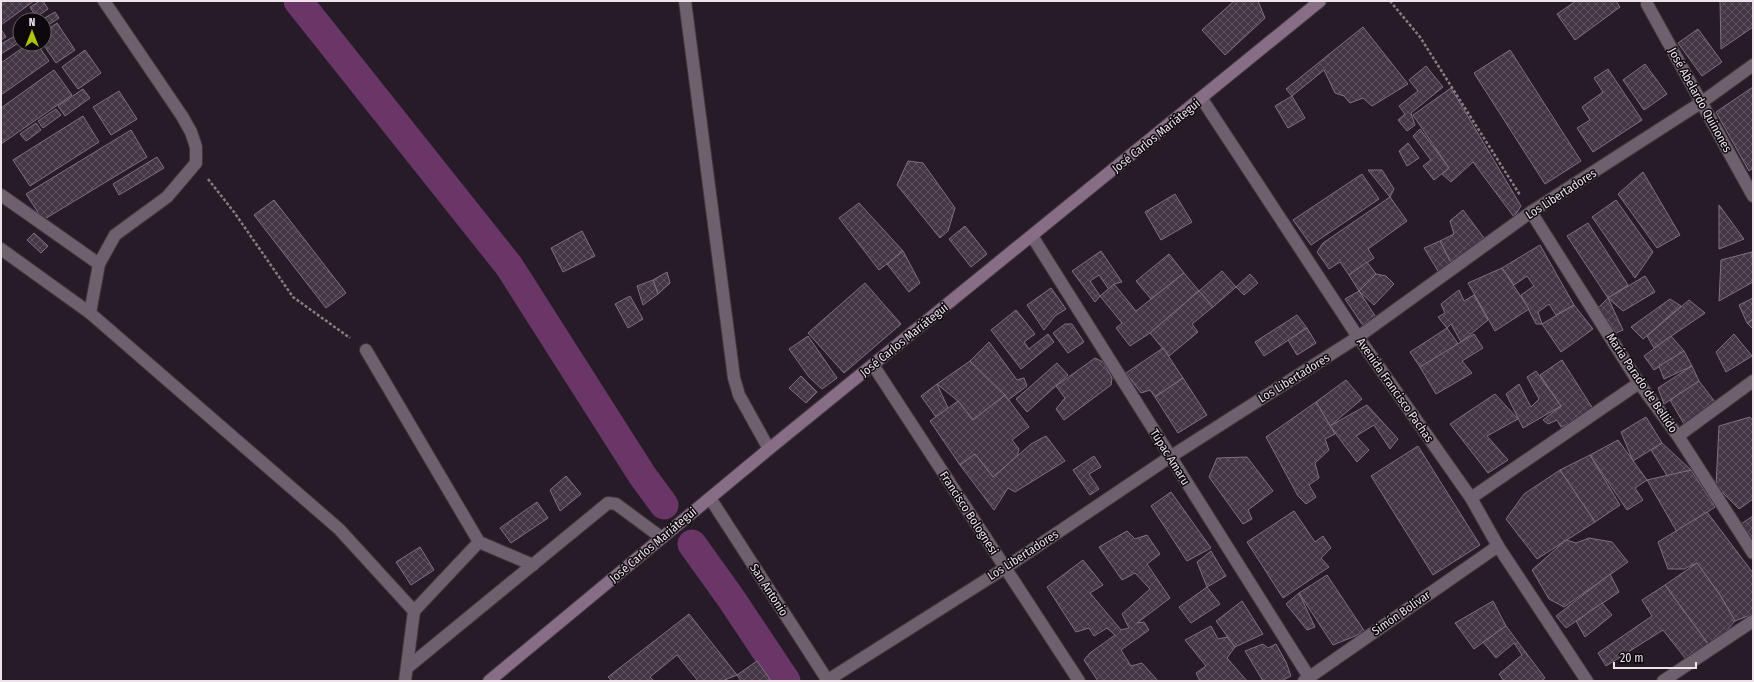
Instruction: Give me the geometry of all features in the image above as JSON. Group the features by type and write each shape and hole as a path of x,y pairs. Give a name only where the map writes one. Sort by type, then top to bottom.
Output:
{"main road":[{"name":"José Carlos Mariátegui","path":"489,681 769,449 1202,99 1320,1"}],"street":[{"path":"90,313 98,264 115,235 167,197 196,163 196,147 191,132 182,116 104,1"},
{"path":"685,1 734,378 739,395 769,449"},
{"name":"José Abelardo Quinones","path":"1647,4 1753,196"},
{"name":"Los Libertadores","path":"828,681 1005,568 1170,457 1358,337 1531,212 1702,102 1753,65"},
{"name":"Avenida Francisco Pachas","path":"1202,99 1358,337 1471,498 1498,546 1587,681"},
{"path":"1,196 98,264"},
{"name":"María Parado de Bellido","path":"1531,212 1639,383 1678,436 1753,553"},
{"name":"Túpac Amaru","path":"1032,236 1307,679"},
{"path":"1,249 90,313 339,529 414,611"},
{"path":"366,350 479,542 533,566"},
{"name":"Francisco Bolognesi","path":"873,365 1079,681"},
{"path":"1678,436 1753,381"},
{"path":"1471,498 1639,383"},
{"name":"San Antonio","path":"710,498 828,681"},
{"path":"408,667 608,503 616,504 662,538"},
{"path":"405,681 414,611 479,542"},
{"name":"Simón Bolívar","path":"1307,679 1498,546"},
{"path":"1663,681 1753,621"}],"path":[{"path":"1390,1 1420,37 1531,212"},
{"path":"196,163 234,212 292,297 366,350"}],"building":[{"path":"1,1 34,1 19,12 12,12 12,17 1,25"},
{"path":"40,1 43,1 48,9 44,12 33,12 30,7"},
{"path":"1234,1 1258,1 1265,18 1225,55 1202,30"},
{"path":"1576,1 1616,1 1620,7 1575,40 1557,14"},
{"path":"1720,1 1753,1 1753,27 1721,49"},
{"path":"55,12 59,18 52,23 52,14"},
{"path":"57,23 75,50 56,63 48,52 52,52 52,26"},
{"path":"1363,27 1408,84 1372,106 1363,98 1350,103 1344,96 1335,93 1324,70 1292,96 1286,89"},
{"path":"1,29 6,37 1,40"},
{"path":"1698,29 1722,62 1702,76 1678,43"},
{"path":"12,38 12,47 1,54 1,44"},
{"path":"85,50 101,73 78,89 62,67"},
{"path":"1510,50 1581,161 1545,184 1474,73"},
{"path":"17,52 43,52 49,61 1,95 1,63"},
{"path":"1645,64 1667,94 1644,110 1623,80"},
{"path":"1426,66 1443,87 1411,113 1415,125 1407,131 1398,120 1405,114 1399,106 1418,91 1409,80"},
{"path":"1608,69 1642,120 1593,152 1577,128 1590,120 1582,107 1603,92 1594,78"},
{"path":"54,70 72,95 1,144 1,108"},
{"path":"1753,87 1753,168 1749,171 1716,112"},
{"path":"1451,88 1521,206 1514,217 1473,162 1451,182 1442,174 1449,168 1413,115"},
{"path":"83,89 90,98 65,116 58,106"},
{"path":"119,91 137,119 111,135 93,107"},
{"path":"1292,96 1305,118 1288,128 1275,106"},
{"path":"56,109 61,115 43,128 38,121"},
{"path":"83,116 99,142 30,186 13,160"},
{"path":"36,123 41,130 26,141 20,134"},
{"path":"1420,129 1449,168 1434,180 1423,166 1431,160 1413,136"},
{"path":"131,130 147,157 43,220 26,194"},
{"path":"1408,143 1419,158 1407,166 1399,151"},
{"path":"157,157 164,168 119,195 113,184"},
{"path":"908,161 923,163 955,208 948,231 940,238 897,185"},
{"path":"1368,170 1382,170 1394,189 1390,197"},
{"path":"1643,172 1680,235 1657,248 1618,194"},
{"path":"1362,174 1379,199 1311,245 1293,220"},
{"path":"1175,194 1192,222 1161,240 1145,212"},
{"path":"1390,197 1407,221 1368,249 1374,258 1349,275 1340,262 1329,269 1317,252 1323,243"},
{"path":"274,200 346,293 326,308 254,215"},
{"path":"1616,200 1653,252 1635,278 1592,217"},
{"path":"859,203 903,251 879,270 839,218"},
{"path":"1719,205 1744,239 1719,249"},
{"path":"1463,210 1487,242 1453,267 1440,241 1454,234 1450,221"},
{"path":"1588,223 1628,285 1608,298 1567,236"},
{"path":"965,226 987,254 971,267 949,239"},
{"path":"582,231 595,256 563,272 551,248"},
{"path":"34,233 48,246 41,253 27,240"},
{"path":"1440,241 1453,267 1441,276 1424,248"},
{"path":"1540,245 1574,305 1556,315 1549,304 1538,312 1542,324 1536,324 1521,295 1534,286 1527,276 1514,285 1502,268"},
{"path":"903,251 920,283 909,292 887,264"},
{"path":"1101,251 1122,282 1114,284 1110,291 1099,275 1090,281 1100,296 1095,302 1072,271"},
{"path":"1752,252 1753,282 1719,301 1721,260"},
{"path":"1169,254 1184,273 1151,299 1136,281"},
{"path":"1367,262 1376,274 1359,291 1349,275"},
{"path":"1502,268 1529,309 1495,331 1468,283"},
{"path":"1222,271 1236,287 1213,307 1199,291"},
{"path":"667,272 670,283 658,294 653,280"},
{"path":"1184,273 1199,291 1150,333 1130,346 1116,328 1122,323 1100,296 1114,284 1136,311"},
{"path":"1250,274 1258,283 1244,295 1236,287"},
{"path":"1376,274 1386,276 1394,284 1374,305 1359,291"},
{"path":"1645,276 1655,292 1623,311 1608,298"},
{"path":"653,280 658,294 643,305 637,286"},
{"path":"865,283 901,324 844,373 808,333"},
{"path":"1051,288 1066,309 1055,316 1044,330 1027,305"},
{"path":"1459,290 1464,301 1474,295 1488,320 1461,342 1451,324 1447,328 1438,317 1445,313 1441,304"},
{"path":"1199,291 1213,307 1192,324 1198,332 1169,356 1150,333"},
{"path":"1359,291 1379,322 1366,330 1345,299"},
{"path":"630,296 643,319 628,328 615,304"},
{"path":"1608,298 1623,330 1616,333 1598,308"},
{"path":"1753,298 1753,320 1747,323 1739,305"},
{"path":"1670,299 1681,306 1643,339 1631,327"},
{"path":"1689,300 1705,313 1654,348 1647,336"},
{"path":"1574,305 1593,329 1561,352 1542,324"},
{"path":"1016,310 1035,334 1024,342 1029,349 1048,334 1054,342 1021,369 991,330"},
{"path":"1297,315 1307,328 1264,356 1255,342"},
{"path":"1753,319 1753,329 1747,323"},
{"path":"1065,324 1072,324 1084,342 1068,353 1053,333"},
{"path":"1307,328 1316,343 1297,355 1288,340"},
{"path":"1447,328 1459,345 1420,367 1410,352"},
{"path":"1474,334 1483,348 1462,361 1472,373 1436,394 1420,367"},
{"path":"1734,334 1752,356 1726,372 1716,352"},
{"path":"808,336 837,378 822,389 809,377 789,349"},
{"path":"1671,336 1684,351 1654,370 1644,356"},
{"path":"989,342 1017,380 1024,378 1027,386 1004,403 970,361"},
{"path":"1163,348 1183,378 1155,397 1150,390 1141,393 1126,373"},
{"path":"1684,351 1692,366 1664,379 1659,366"},
{"path":"1095,358 1103,362 1112,378 1111,385 1064,420 1056,409 1065,398 1056,386"},
{"path":"1562,360 1595,412 1561,427 1557,420 1548,424 1543,420 1561,406 1540,375"},
{"path":"970,361 1005,395 973,420 958,401 937,384"},
{"path":"1057,363 1068,375 1027,412 1016,399"},
{"path":"1692,366 1699,381 1664,404 1658,388"},
{"path":"1536,371 1561,406 1523,428 1506,394 1519,384 1531,407 1539,399 1527,377"},
{"path":"801,376 817,392 806,403 789,388"},
{"path":"1183,378 1207,415 1178,433 1155,397"},
{"path":"1346,380 1362,399 1330,426 1316,402"},
{"path":"1699,381 1715,402 1684,424 1670,400"},
{"path":"937,384 948,408 936,417 921,396"},
{"path":"1495,394 1518,419 1487,436 1508,460 1488,473 1450,424"},
{"path":"1005,395 1029,427 1012,440 1019,449 1017,457 993,477 975,454 960,465 930,421 958,401 973,420"},
{"path":"1316,402 1335,434 1325,439 1329,450 1315,463 1319,478 1309,485 1316,497 1306,504 1298,496 1266,437"},
{"path":"1367,405 1398,439 1390,449 1374,425 1356,436 1369,450 1357,462 1330,426"},
{"path":"1646,417 1662,443 1633,461 1621,432"},
{"path":"1750,417 1753,421 1753,499 1739,509 1716,486 1719,426"},
{"path":"1046,436 1065,461 1015,492 1008,488 994,510 960,465 975,454 993,477 1031,444"},
{"path":"1618,440 1647,480 1635,488 1643,500 1627,510 1590,455"},
{"path":"1662,443 1691,470 1668,477 1651,450"},
{"path":"1418,446 1480,545 1433,575 1371,476"},
{"path":"1590,455 1620,505 1595,522 1560,470"},
{"path":"1094,456 1101,467 1089,474 1099,489 1090,495 1073,470"},
{"path":"1247,457 1273,491 1248,510 1252,519 1243,524 1209,477 1217,458"},
{"path":"1560,470 1595,522 1537,559 1506,519 1524,494"},
{"path":"1691,470 1715,507 1677,532 1647,480"},
{"path":"566,476 581,494 560,511 550,490"},
{"path":"1171,492 1211,548 1187,561 1151,506"},
{"path":"537,502 548,518 511,543 500,528"},
{"path":"1294,511 1315,542 1323,536 1331,548 1321,558 1329,567 1283,598 1247,542"},
{"path":"1707,512 1753,573 1753,614 1735,621 1720,595 1697,563 1684,569 1668,569 1658,542"},
{"path":"1753,516 1753,543 1741,524"},
{"path":"1127,531 1135,539 1147,535 1160,554 1147,564 1170,598 1137,623 1144,622 1149,630 1121,650 1131,666 1142,663 1158,681 1098,681 1084,660 1090,653 1115,635 1107,628 1094,636 1089,628 1076,632 1047,587 1083,560 1103,585 1090,593 1121,630 1129,628 1122,614 1150,589 1135,573 1122,580 1099,547"},
{"path":"1589,538 1612,542 1628,562 1564,607 1549,599 1532,570 1566,540 1576,543"},
{"path":"420,547 434,570 411,585 396,562"},
{"path":"1211,551 1226,576 1207,587 1197,562"},
{"path":"1697,563 1720,595 1735,621 1711,648 1665,585"},
{"path":"1610,574 1619,592 1566,628 1556,616"},
{"path":"1327,575 1365,632 1333,645 1299,593"},
{"path":"1665,585 1711,648 1689,663 1663,630 1606,666 1598,653 1652,616 1642,600"},
{"path":"1207,587 1220,604 1191,623 1179,607"},
{"path":"1299,593 1315,627 1307,630 1286,604"},
{"path":"1242,601 1263,634 1235,647 1216,621"},
{"path":"1493,601 1506,626 1474,649 1455,623"},
{"path":"1602,603 1612,615 1585,637 1576,621"},
{"path":"689,614 737,675 722,681 698,681 677,655 650,677 654,681 612,681 608,677"},
{"path":"1211,626 1218,639 1227,637 1235,647 1227,658 1247,681 1200,681 1196,673 1206,666 1185,640"},
{"path":"1506,626 1545,678 1541,681 1504,681 1499,674 1522,655 1514,643 1496,658 1483,642"},
{"path":"1263,644 1268,648 1276,644 1286,662 1291,676 1281,681 1263,681 1245,651"},
{"path":"757,661 771,681 741,681 737,675"}],"waterway":[{"path":"298,1 509,266 642,475 664,505"},
{"path":"692,544 730,597 786,681"}]}
